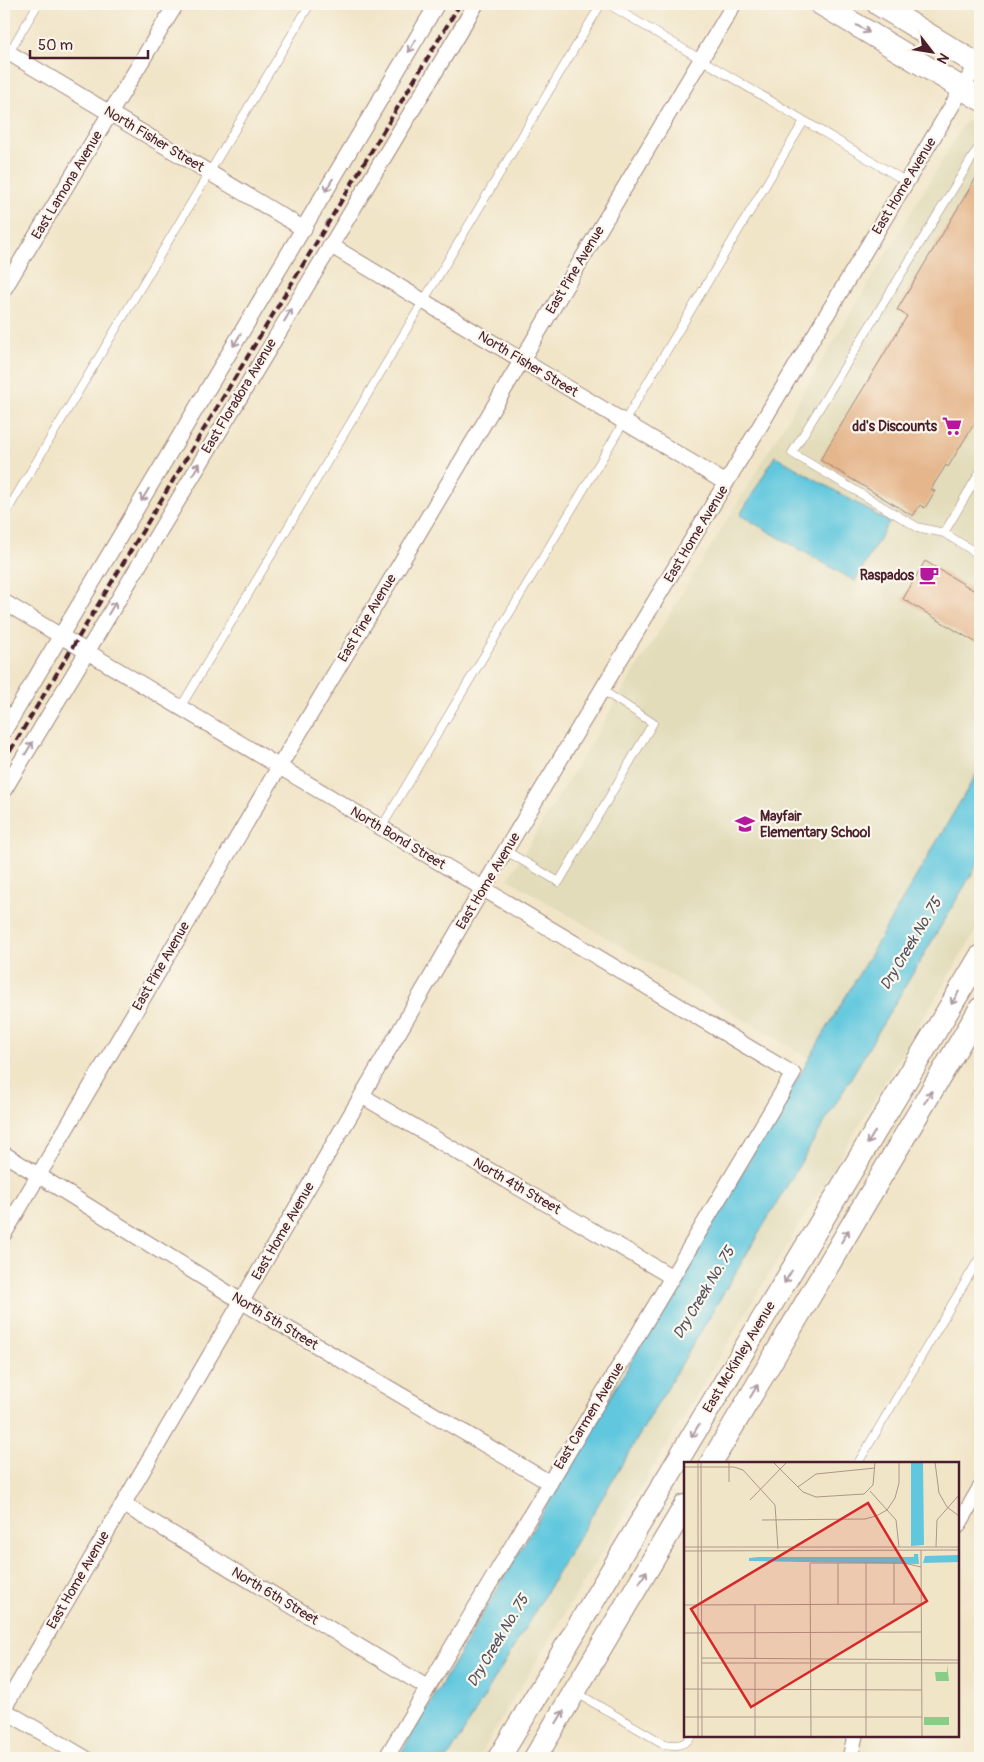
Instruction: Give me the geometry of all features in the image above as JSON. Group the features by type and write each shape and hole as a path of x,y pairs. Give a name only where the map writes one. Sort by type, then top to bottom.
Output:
{"main road":[{"path":"821,4 972,94"},
{"path":"878,4 979,63"},
{"name":"East McKinley Avenue","path":"499,1758 980,957"},
{"path":"712,1462 980,1011"},
{"path":"535,1758 684,1508"},
{"path":"516,1758 574,1658 593,1601"}],"street":[{"name":"East Lamona Avenue","path":"4,289 176,4"},
{"path":"4,731 437,4"},
{"name":"East Floradora Avenue","path":"4,790 476,4"},
{"name":"East Pine Avenue","path":"4,1234 279,767 734,4"},
{"name":"North Fisher Street","path":"5,54 110,113 304,229"},
{"name":"East Home Avenue","path":"4,1709 483,888 907,182 972,94 979,63"},
{"name":"North Fisher Street","path":"330,245 726,483"},
{"name":"North Bond Street","path":"4,602 793,1074"},
{"name":"East Carmen Avenue","path":"386,1758 793,1074"},
{"name":"North 4th Street","path":"362,1096 672,1277"},
{"name":"North 5th Street","path":"4,1154 241,1301 550,1483"},
{"path":"959,1524 980,1488"},
{"name":"North 6th Street","path":"123,1504 428,1688"},
{"path":"4,1709 85,1758"},
{"path":"850,1758 854,1737"}],"lane":[{"path":"5,54 38,4"},
{"path":"4,516 310,4"},
{"path":"180,708 601,4"},
{"path":"608,4 907,182"},
{"path":"381,828 804,120"},
{"path":"980,145 792,453 917,527 944,533 980,555"},
{"path":"944,533 980,472"},
{"path":"506,851 558,882 653,723 602,690"},
{"path":"859,1462 980,1256"},
{"path":"575,1692 664,1744 676,1746 690,1740 692,1737"}],"shaded area":[{"name":"Mayfair Elementary School","path":"971,119 980,121 980,768 809,1058 508,879 732,512 965,122"},
{"path":"980,860 980,924 478,1758 448,1758"}],"water":[{"path":"775,456 889,522 855,581 740,515"},
{"name":"Dry Creek No. 75","path":"980,768 980,860 448,1758 398,1758"}],"building":[{"path":"980,171 980,414 948,467 946,465 931,489 935,491 925,508 920,505 913,516 820,460 907,316 897,310"},
{"path":"925,561 980,594 980,645 903,599"}],"railway":[{"path":"4,761 460,4"}],"place":[{"name":"dd's Discounts","path":"952,426"},
{"name":"Raspados","path":"929,575"},
{"name":"Mayfair Elementary School","path":"745,824"}]}
